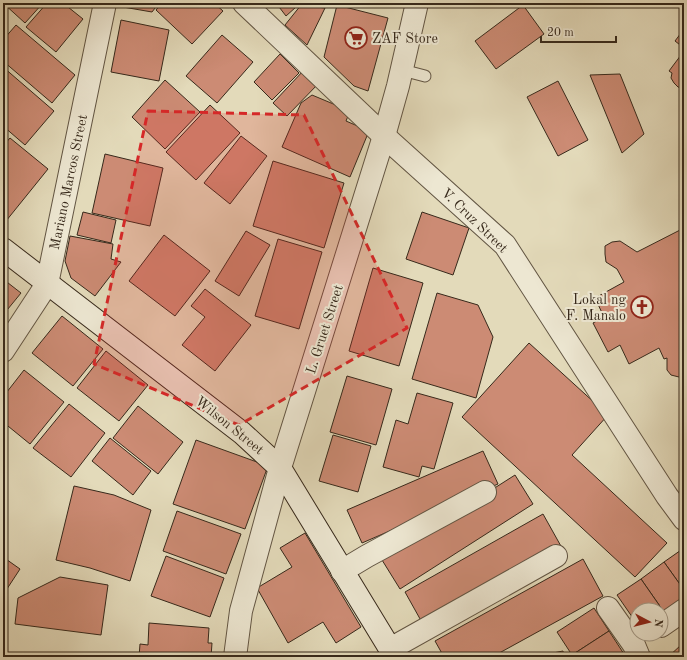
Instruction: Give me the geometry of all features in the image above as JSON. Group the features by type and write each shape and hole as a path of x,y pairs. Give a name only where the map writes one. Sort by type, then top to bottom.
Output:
{"street":[{"name":"Mariano Marcos Street","path":"3,351 46,284 105,3"},
{"name":"V. Cruz Street","path":"244,3 384,136 505,245 667,496 684,519"},
{"name":"L. Gruet Street","path":"235,657 241,611 280,468 384,136 402,70 417,3"},
{"name":"Wilson Street","path":"3,249 46,284 242,433 280,468 392,653"},
{"path":"342,571 485,492"},
{"path":"392,653 556,556"},
{"path":"608,608 641,645"},
{"path":"669,620 684,610"}],"lane":[{"path":"402,70 425,76"}],"highlighted area":[{"path":"148,111 304,115 407,328 239,425 94,364"}],"building":[{"path":"3,3 43,3 25,23"},
{"path":"47,3 63,3 83,19 56,52 26,27"},
{"path":"124,3 159,3 152,12 123,7"},
{"path":"162,3 214,3 223,11 192,44 156,10"},
{"path":"276,3 293,3 296,7 286,16"},
{"path":"301,5 325,8 307,45 285,25"},
{"name":"ZAF Store","path":"337,5 388,18 368,91 354,86 324,57"},
{"path":"523,5 544,34 496,69 475,41"},
{"path":"121,20 169,30 159,81 111,72"},
{"path":"16,25 75,75 52,103 3,61 3,40"},
{"path":"684,29 684,48 675,41"},
{"path":"222,35 253,62 217,103 186,76"},
{"path":"684,51 684,88 681,88 674,83 671,78 672,73 669,71"},
{"path":"280,54 299,73 272,100 254,82"},
{"path":"3,67 54,111 25,145 3,126"},
{"path":"304,70 319,83 287,116 273,103"},
{"path":"620,74 644,134 622,153 590,75"},
{"path":"165,80 200,112 165,149 132,117"},
{"path":"558,81 588,140 558,156 527,97"},
{"path":"312,95 350,111 346,121 369,131 350,177 282,147 301,103"},
{"path":"210,105 240,133 196,180 166,152"},
{"path":"241,136 267,156 230,204 204,183"},
{"path":"10,138 48,169 6,221 3,218 3,146"},
{"path":"105,154 163,168 150,226 92,213"},
{"path":"273,161 344,183 324,248 253,226"},
{"path":"83,212 116,220 111,243 77,235"},
{"path":"422,212 469,228 453,275 406,259"},
{"name":"Lokal ng F. Manalo","path":"684,228 684,375 679,377 671,375 667,370 667,358 664,359 659,348 629,364 620,345 608,352 593,323 604,317 595,298 624,282 617,269 606,262 605,246 612,242 620,241 637,252"},
{"path":"246,231 270,245 239,296 215,281"},
{"path":"164,235 210,271 175,316 129,281"},
{"path":"70,236 113,244 111,259 121,262 95,296 71,278 65,261"},
{"path":"278,239 322,252 299,329 255,316"},
{"path":"373,268 423,283 399,366 349,351"},
{"path":"3,279 21,293 3,315"},
{"path":"205,289 251,325 215,371 182,345 205,317 191,306"},
{"path":"437,293 478,305 493,337 476,398 412,379"},
{"path":"62,316 103,349 73,386 32,353"},
{"path":"529,343 608,415 572,455 667,543 635,577 462,417"},
{"path":"106,351 148,385 119,421 77,388"},
{"path":"24,370 64,402 30,444 3,422 3,397"},
{"path":"347,376 392,389 376,445 330,432"},
{"path":"417,393 453,403 434,469 422,466 419,477 383,467 396,420 408,424"},
{"path":"69,404 105,433 71,477 33,448"},
{"path":"138,406 183,442 158,474 113,438"},
{"path":"333,435 371,446 358,492 319,481"},
{"path":"110,438 151,471 133,495 92,461"},
{"path":"196,440 268,466 245,529 173,504"},
{"path":"483,451 498,484 362,543 347,510"},
{"path":"515,475 533,504 400,589 382,560"},
{"path":"74,486 114,495 151,510 130,581 90,568 56,560"},
{"path":"177,511 241,534 226,574 163,551"},
{"path":"543,514 562,548 424,626 405,592"},
{"path":"305,533 361,627 336,643 323,622 288,643 257,588 292,567 280,548"},
{"path":"684,548 684,590 664,562"},
{"path":"166,556 224,578 210,617 151,596"},
{"path":"3,557 20,569 3,595"},
{"path":"583,559 603,596 492,657 444,657 435,641"},
{"path":"664,562 684,590 684,598 669,608 669,602 657,602 641,579"},
{"path":"60,577 108,585 101,635 15,624 18,598"},
{"path":"641,579 657,602 629,602 629,612 617,595"},
{"path":"594,608 609,631 572,655 557,632"},
{"path":"149,623 209,628 208,643 212,643 211,657 139,657 140,644 148,645"},
{"path":"609,631 624,654 621,657 573,657 572,655"},
{"path":"681,645 684,649 684,657 668,657"},
{"path":"563,651 564,657 533,657"}],"place":[{"name":"ZAF Store","path":"356,38"},
{"name":"Lokal ng F. Manalo","path":"642,307"}]}
